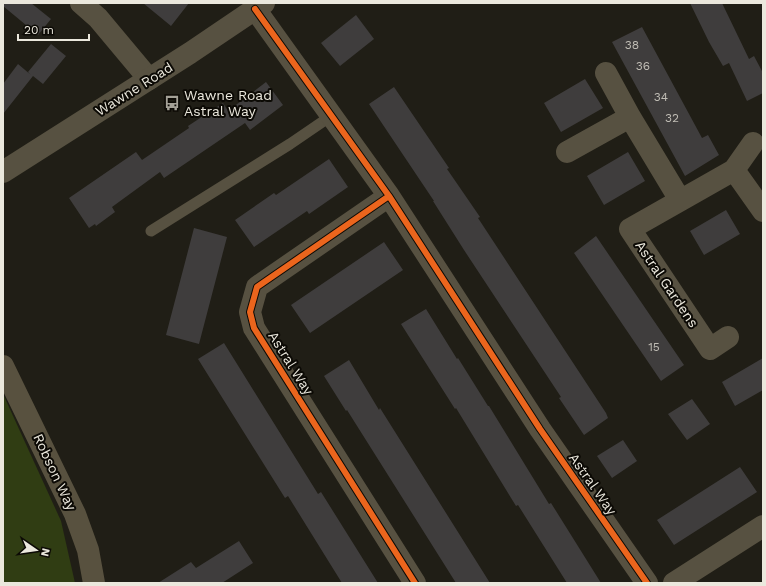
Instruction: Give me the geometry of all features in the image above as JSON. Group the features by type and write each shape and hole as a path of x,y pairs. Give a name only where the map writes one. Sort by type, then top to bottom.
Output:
{"main road":[{"name":"Robson Way","path":"3,366 75,514 88,550 94,583"}],"street":[{"path":"81,3 98,18 149,79"},
{"name":"Wawne Road","path":"3,172 260,6"},
{"name":"Astral Way","path":"260,6 331,116 389,196 540,429 647,583"},
{"path":"606,73 630,117 680,200"},
{"path":"567,152 630,117"},
{"name":"Astral Gardens","path":"728,337 710,349 630,229 734,170 753,143"},
{"path":"734,170 763,211"},
{"name":"Astral Way","path":"389,196 257,287 250,312 254,328 415,583"},
{"path":"674,583 763,526"}],"lane":[{"path":"151,231 290,144 331,116"}],"green space":[{"path":"3,394 61,521 75,583 3,583"}],"building":[{"path":"3,3 31,3 51,19 38,35 3,6"},
{"path":"143,3 189,3 171,26"},
{"path":"690,3 722,3 749,59 754,56 763,73 763,93 747,101 729,63 723,66 709,42"},
{"path":"356,15 374,39 340,66 321,43"},
{"path":"642,27 702,138 708,135 719,155 685,176 612,42"},
{"path":"51,44 66,56 43,84 33,76 3,114 3,84 18,64 31,75 28,72"},
{"path":"585,79 603,108 561,132 544,103"},
{"path":"266,82 283,105 250,130 245,123 164,178 160,172 112,207 115,212 96,226 95,224 89,228 69,198 136,152 142,160 189,128 188,126 223,103 228,111"},
{"path":"394,87 449,168 447,169 480,217 478,218 606,413 608,418 584,435 434,201 369,104"},
{"path":"628,152 645,181 604,205 587,176"},
{"path":"329,159 348,187 309,214 307,211 254,247 235,220 274,193 276,195"},
{"path":"726,210 740,234 704,255 690,231"},
{"path":"194,228 227,237 199,344 166,335"},
{"path":"596,236 684,365 661,381 574,253"},
{"path":"384,242 403,270 310,333 291,305"},
{"path":"426,309 457,359 458,358 489,406 549,504 551,503 601,583 567,583 518,505 516,506 456,408 455,409 401,324"},
{"path":"224,343 318,494 321,492 378,583 342,583 288,496 285,498 198,359"},
{"path":"763,358 763,390 735,406 722,382"},
{"path":"349,360 379,410 380,408 490,583 456,583 347,410 346,411 324,376"},
{"path":"692,399 710,424 687,440 668,414"},
{"path":"623,440 637,461 612,478 597,456"},
{"path":"740,467 757,492 674,545 657,520"},
{"path":"239,541 253,563 222,583 158,583 191,562 196,568"}],"cycle path":[{"path":"255,9 389,196 540,429 647,583"},
{"path":"389,196 257,287 250,312 254,328 415,583"}],"place":[{"name":"Wawne Road Astral Way","path":"172,103"}]}
